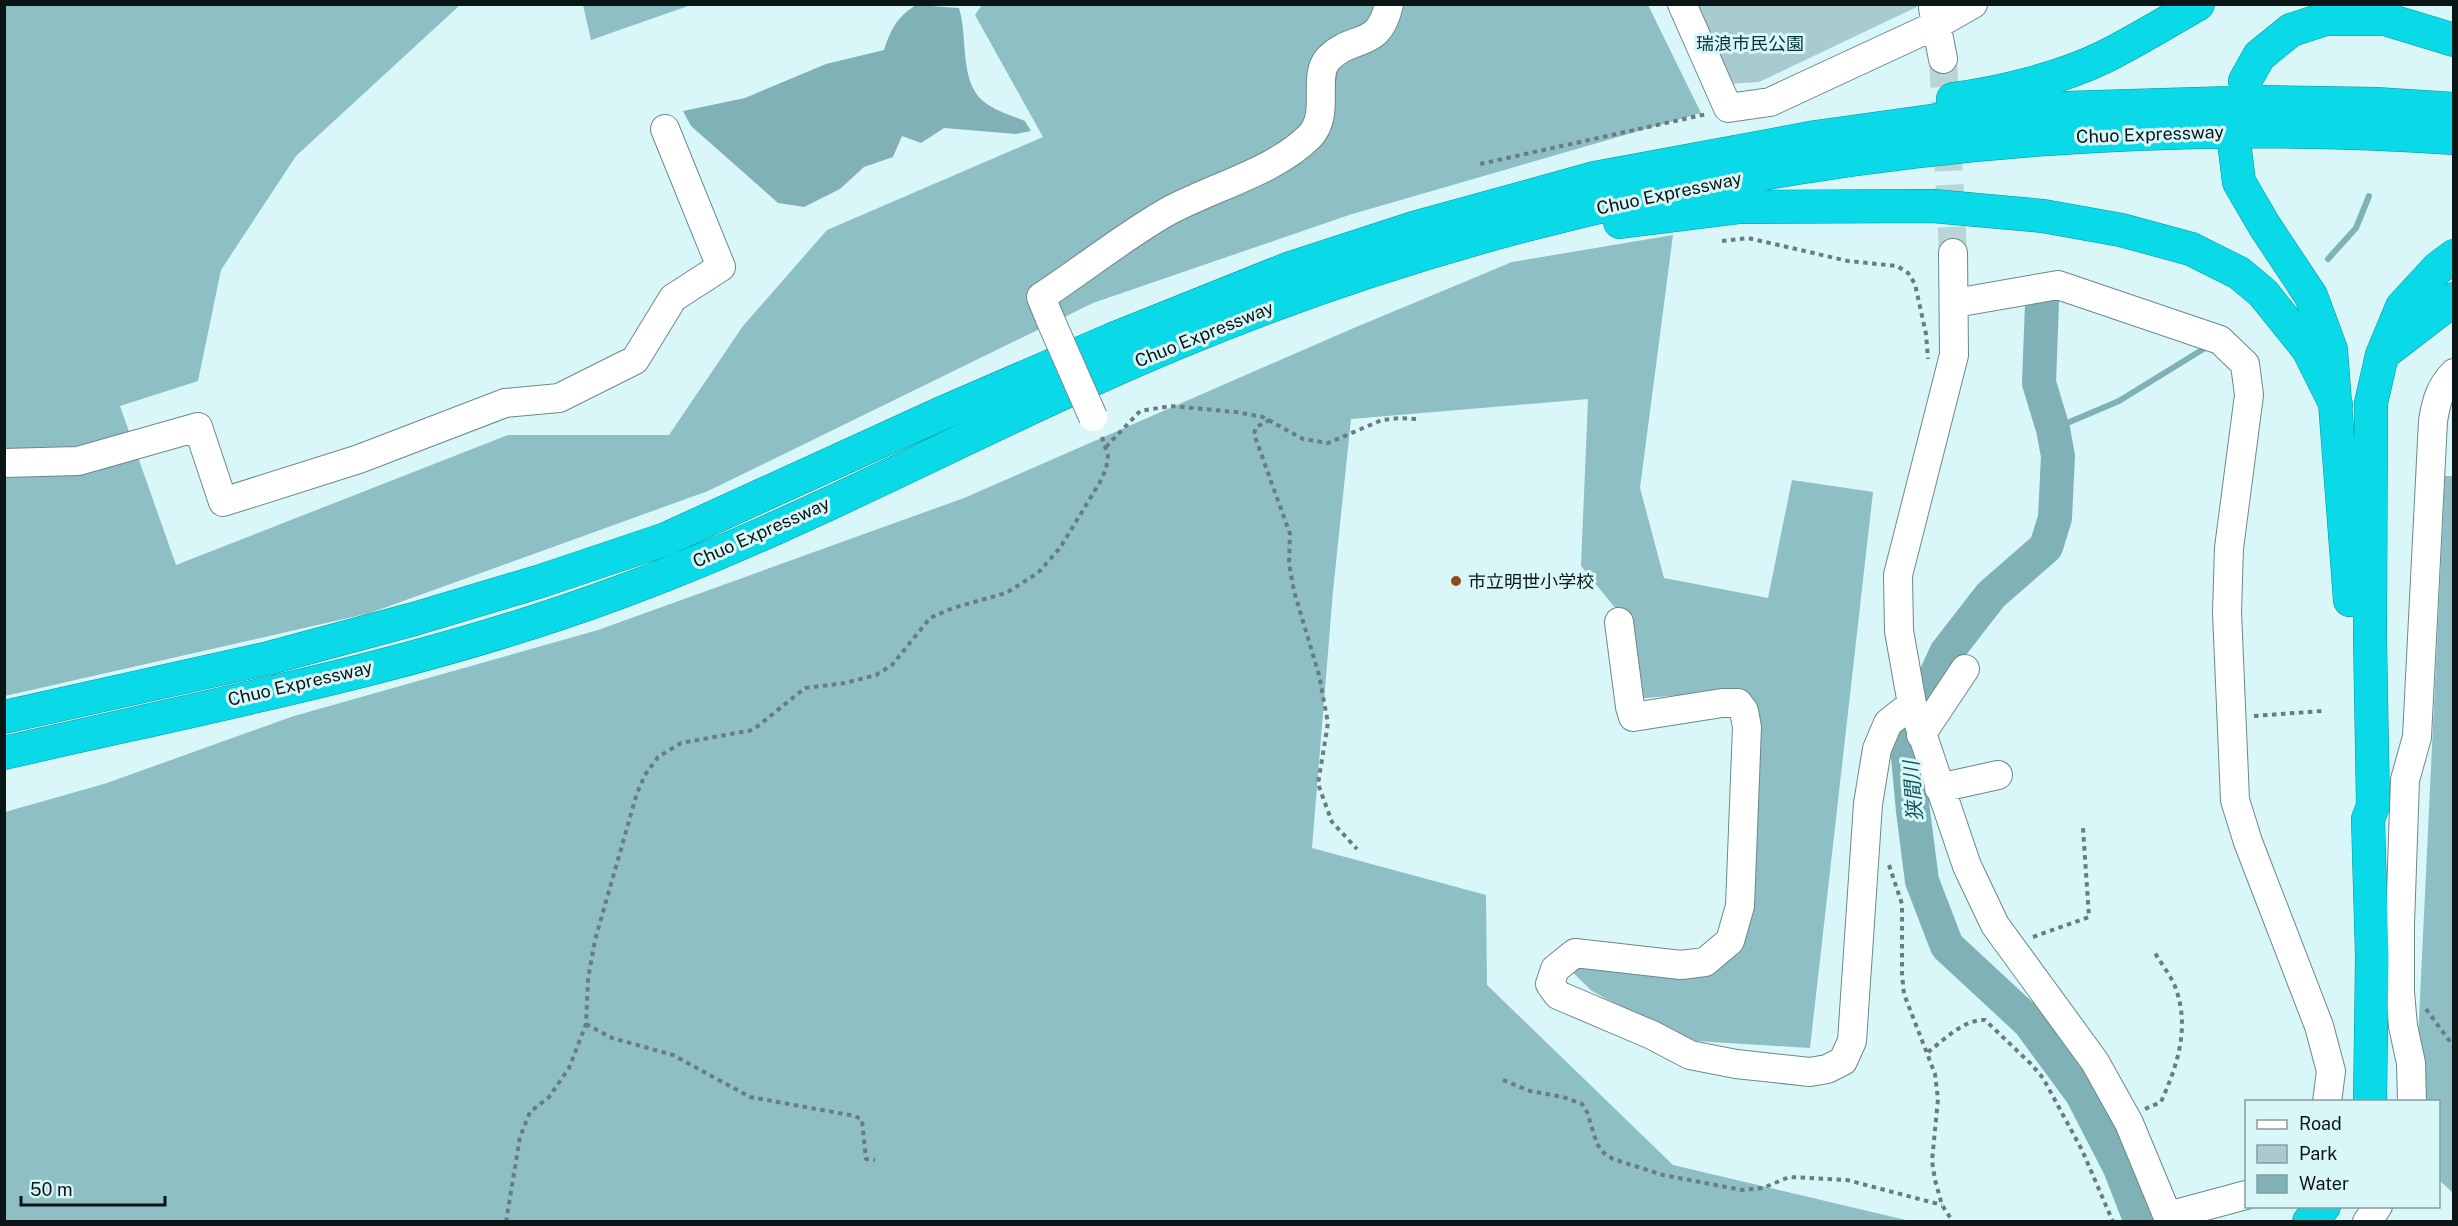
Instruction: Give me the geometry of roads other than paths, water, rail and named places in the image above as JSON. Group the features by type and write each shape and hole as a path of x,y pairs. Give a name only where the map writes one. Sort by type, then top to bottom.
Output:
{"highway":[{"path":"1595,178 1697,142 1752,130 1902,105 1971,97 2054,76 2103,57 2198,4"},
{"path":"2245,81 2259,56 2291,30 2325,19 2385,19 2454,40"},
{"name":"Chuo Expressway","path":"4,717 269,658 403,622 541,581 656,542 810,475 942,412 1113,339 1288,269 1414,228 1595,178 1816,137 1967,116 2064,108 2263,102 2376,104 2454,109"},
{"name":"Chuo Expressway","path":"4,753 448,648 611,595 727,548 1033,406 1167,347 1377,269 1486,234 1635,198 1853,159 1974,145 2165,132 2373,133 2454,138"},
{"path":"2235,150 2239,182 2264,225 2311,296 2331,350 2353,638 2361,807 2368,819"},
{"path":"1268,308 1292,314 1442,265 1623,222 1740,207 1933,206 2043,216 2121,230 2191,249 2239,273 2263,293 2308,349 2336,405"},
{"path":"2370,1100 2372,957 2368,819 2373,806 2370,638 2371,403 2382,354 2402,307 2438,268 2454,256"},
{"path":"2382,354 2454,299"},
{"path":"2309,1221 2322,1208"}],"street":[{"path":"1093,417 1041,297 1143,226 1199,196 1277,160 1312,135 1322,114 1322,69 1327,60 1340,50 1376,34 1383,25 1389,4"},
{"path":"1682,4 1728,108 1770,102 1934,15 1973,4"},
{"path":"1934,15 1942,59"},
{"path":"4,463 78,461 198,427 223,502 359,459 505,402 560,398 635,360 674,298 721,267 665,129"},
{"path":"1953,253 1954,355 1898,574 1899,631 1912,704 1921,735 1966,866 1995,925 2095,1062 2126,1117 2169,1219 2245,1196"},
{"path":"1955,303 2058,285 2220,340 2245,364 2249,395 2229,548 2227,612 2235,800 2248,843 2319,1026 2331,1071 2327,1100"},
{"path":"2412,1100 2411,1063 2403,1026 2400,992 2405,780 2417,737 2433,421 2436,400 2443,384 2454,373"},
{"path":"1619,622 1633,717 1722,703 1738,703 1744,711 1747,727 1740,906 1730,941 1706,962 1681,965 1575,953 1555,969 1550,984 1558,994 1652,1035 1690,1055 1736,1064 1810,1072 1827,1069 1843,1061 1852,1041 1868,804 1877,749 1888,723 1912,704"},
{"path":"1921,735 1965,669"},
{"path":"1937,782 1998,775"},
{"path":"2367,1221 2377,1208"}],"water":[{"path":"916,5 959,8 967,70 975,92 993,108 1025,121 1031,131 1016,134 944,128 921,143 902,136 893,157 864,167 840,189 804,207 778,203 691,126 683,111 745,98 826,64 884,50 896,24"}],"waterway":[{"path":"2328,259 2356,228 2369,196"},
{"name":"狭間川","path":"2042,303 2039,383 2053,429 2058,456 2055,518 2046,547 1991,595 1946,653 1934,679 1908,757 1913,811 1922,881 1947,946 2029,1022 2082,1094 2120,1168 2141,1222"},
{"path":"2053,429 2119,401 2205,348"}],"tunnel":[{"path":"1943,59 1953,253"}],"place":[{"name":"市立明世小学校","path":"1456,581"}],"park label":[{"name":"瑞浪市民公園","path":"1750,43"}]}
